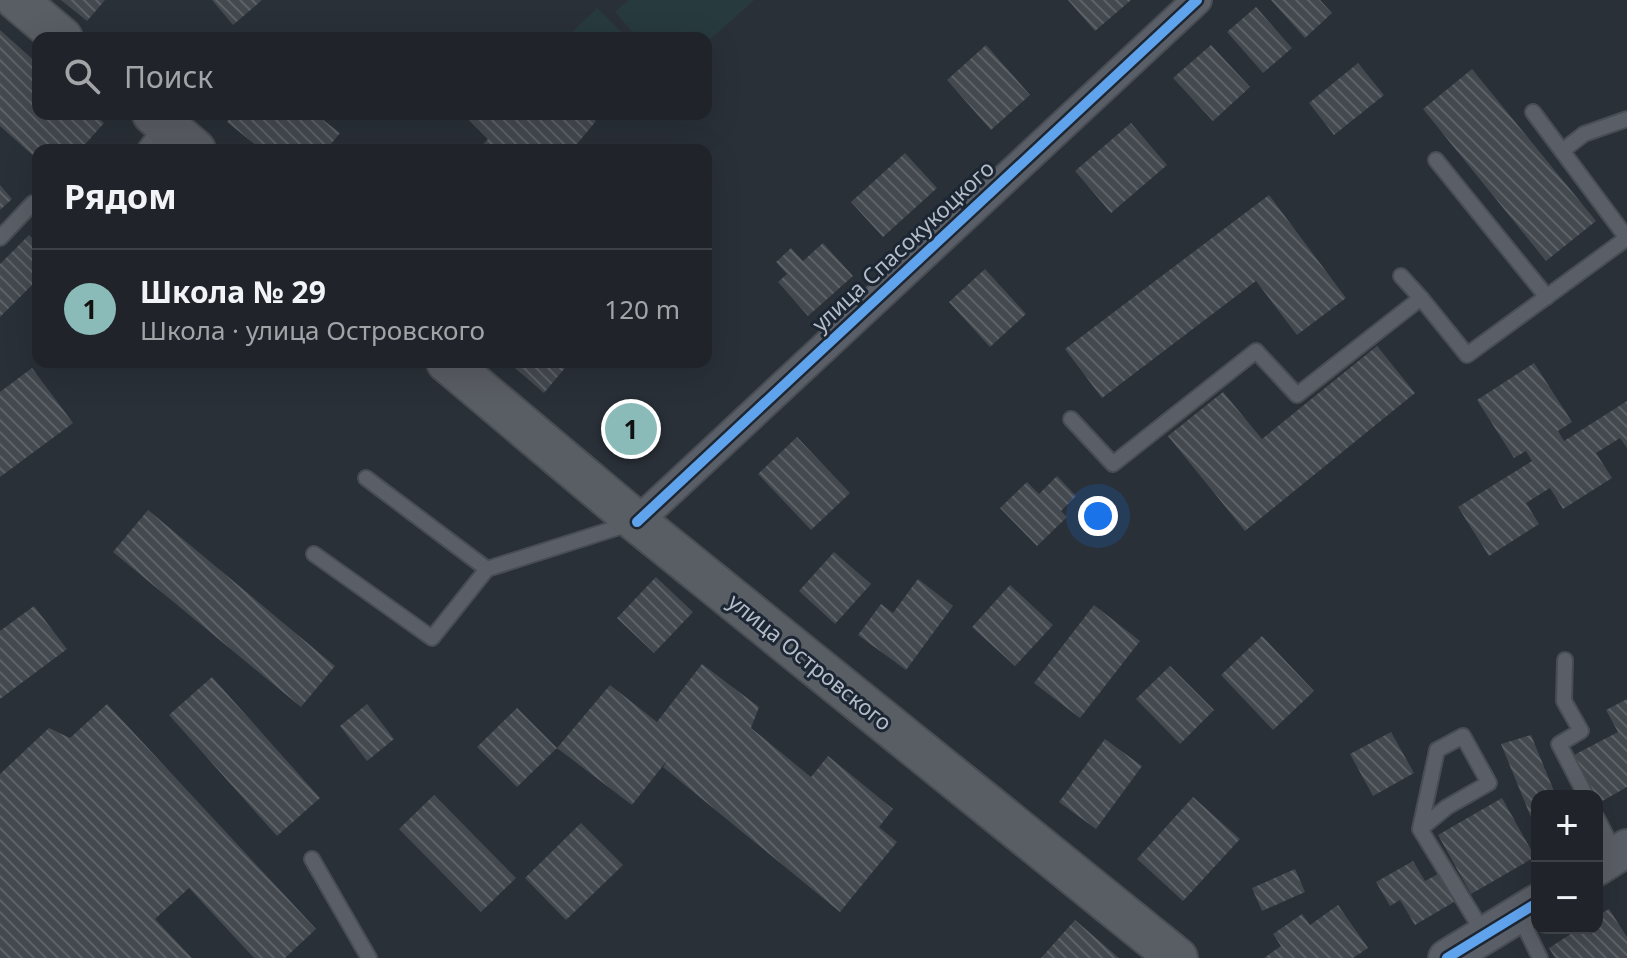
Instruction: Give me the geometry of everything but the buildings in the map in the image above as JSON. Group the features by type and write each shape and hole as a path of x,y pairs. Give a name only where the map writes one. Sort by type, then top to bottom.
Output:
{"main road":[{"path":"17,0 55,32"},
{"path":"154,129 183,144"},
{"name":"улица Островского","path":"454,368 637,522 1177,958"}],"street":[{"name":"улица Спасокукоцкого","path":"637,522 1197,0"},
{"path":"1447,958 1528,909"}],"lane":[{"path":"1401,276 1467,355 1627,238 1533,112"},
{"path":"1562,151 1584,134 1627,119"},
{"path":"1436,160 1547,297"},
{"path":"0,238 32,204"},
{"path":"1071,419 1113,464 1256,351 1297,395 1421,298"},
{"path":"366,478 487,569"},
{"path":"314,554 432,638 487,569 637,522"},
{"path":"1565,660 1564,701 1581,731 1559,744 1583,790"},
{"path":"1420,829 1447,807 1489,783 1463,736 1437,750 1420,829 1485,935"},
{"path":"1603,833 1613,857"},
{"path":"312,859 369,958"},
{"path":"1528,909 1540,958"}],"green space":[{"path":"629,0 754,0 712,38 712,32 633,32 615,12"},
{"path":"597,8 621,32 572,32"}],"cycle path":[{"path":"637,522 1197,0"},
{"path":"1447,958 1531,907"}],"place":[{"name":"Школа № 29","path":"631,429"}]}
